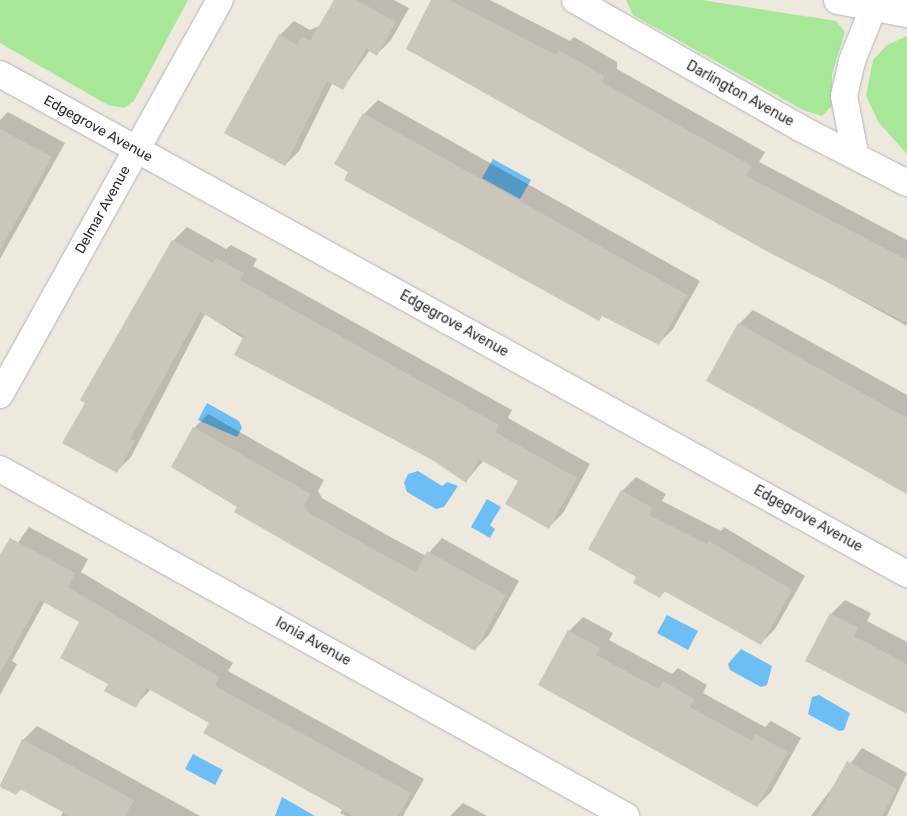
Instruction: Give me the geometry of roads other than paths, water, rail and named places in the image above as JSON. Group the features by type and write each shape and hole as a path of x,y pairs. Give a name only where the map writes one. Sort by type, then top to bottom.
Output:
{"main road":[{"path":"838,0 907,13"}],"street":[{"name":"Delmar Avenue","path":"0,395 220,0"},
{"name":"Darlington Avenue","path":"575,0 800,128 855,153 907,183"},
{"path":"855,153 844,96 852,61 874,6"},
{"name":"Edgegrove Avenue","path":"0,74 907,574"},
{"name":"Ionia Avenue","path":"0,469 626,816"}],"water":[{"path":"493,159 531,180 520,199 482,178"},
{"path":"207,403 239,421 242,428 237,437 198,420"},
{"path":"418,471 442,486 447,482 458,486 444,507 436,509 407,492 404,483 408,474"},
{"path":"487,499 501,507 490,525 495,529 490,538 471,527"},
{"path":"667,615 698,631 688,650 657,633"},
{"path":"741,649 772,666 767,685 761,687 730,670 728,664"},
{"path":"819,695 850,713 844,730 839,731 808,714 812,697"},
{"path":"193,754 223,770 215,785 185,769"},
{"path":"282,797 315,816 275,816"}]}
